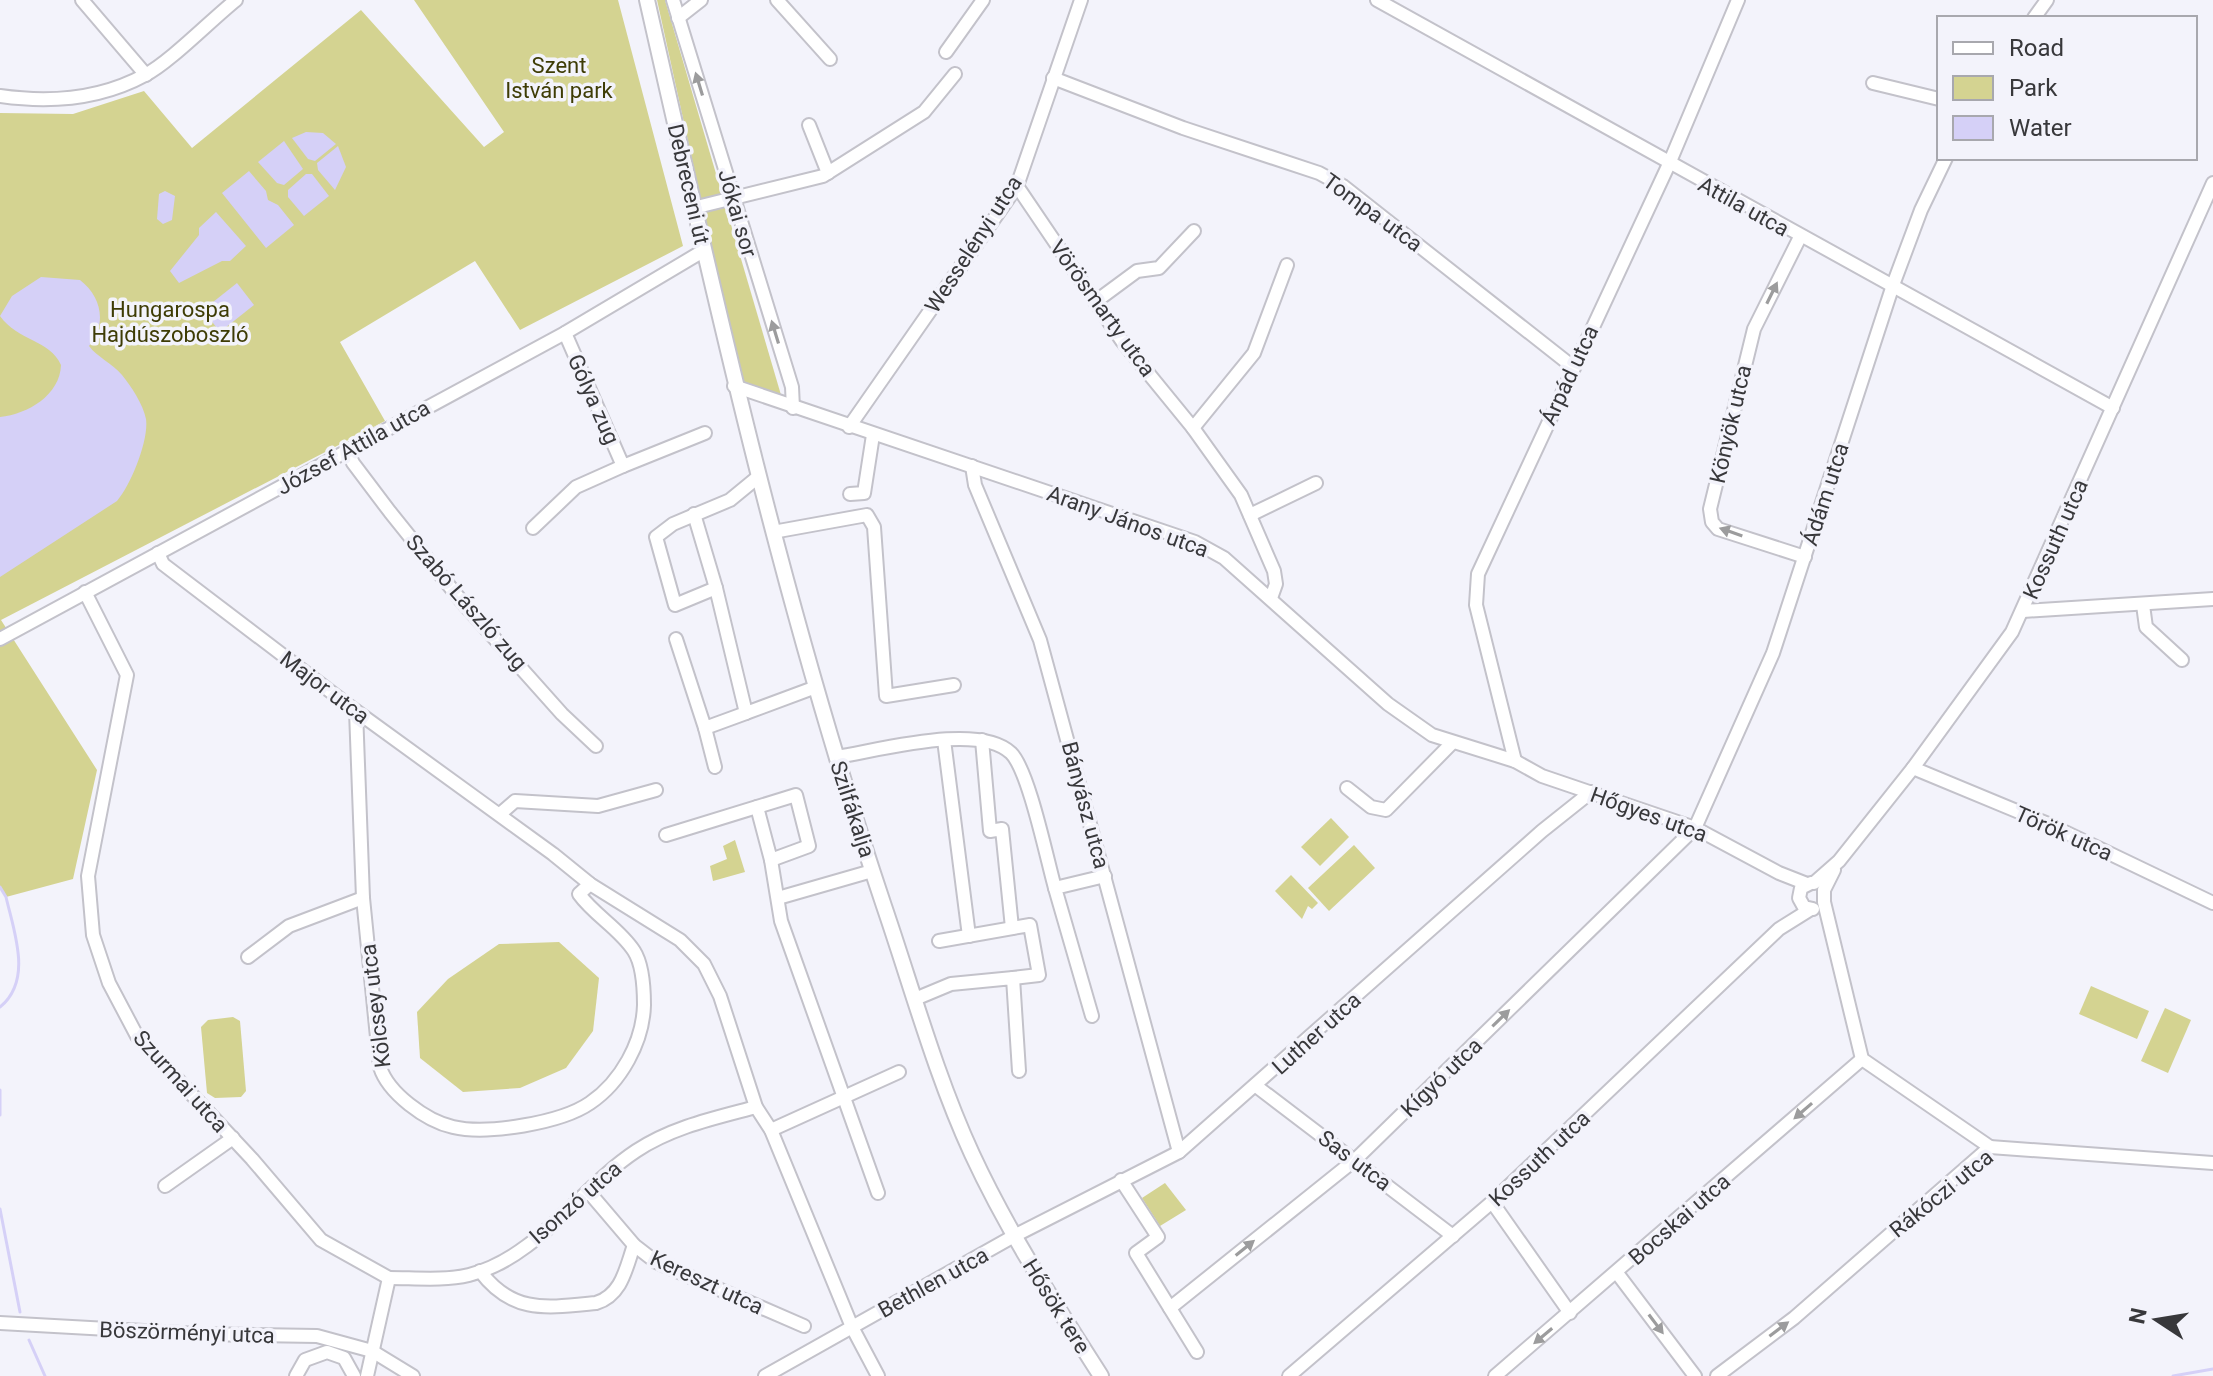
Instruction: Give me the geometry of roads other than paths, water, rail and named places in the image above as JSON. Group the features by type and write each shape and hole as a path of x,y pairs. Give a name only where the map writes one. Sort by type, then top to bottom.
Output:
{"street":[{"path":"82,0 146,75"},
{"path":"0,96 32,100 80,97 146,75 236,0"},
{"name":"Debreceni út","path":"647,0 730,369"},
{"name":"Jókai sor","path":"673,0 794,396 793,408"},
{"path":"678,18 701,0"},
{"path":"777,0 830,59"},
{"path":"946,52 983,0"},
{"name":"Wesselényi utca","path":"849,427 1017,186 1081,0"},
{"name":"Attila utca","path":"1377,0 2113,408"},
{"name":"Árpád utca","path":"1515,761 1476,605 1476,584 1484,558 1669,164 1738,0"},
{"path":"693,208 734,200 828,173 924,112 955,74"},
{"name":"Tompa utca","path":"1053,78 1183,128 1319,173 1343,186 1573,367"},
{"path":"1873,83 1937,99"},
{"path":"809,125 828,173"},
{"name":"Ádám utca","path":"1695,828 1773,653 1893,285 1921,210 1945,160"},
{"name":"Kossuth utca","path":"1289,1376 1492,1202 1816,896 1839,861 2000,652 2023,611 2213,183"},
{"name":"Vörösmarty utca","path":"1017,186 1122,341 1193,428 1241,495 1274,571 1276,584 1271,598"},
{"path":"1095,302 1137,271 1159,268 1194,231"},
{"name":"Könyök utca","path":"1800,237 1754,329 1710,509 1712,522 1718,529 1805,557"},
{"name":"József Attila utca","path":"0,639 565,333 703,251"},
{"path":"1193,428 1254,353 1287,265"},
{"name":"Gólya zug","path":"565,333 623,466"},
{"name":"Szilfákalja","path":"730,369 816,687 872,871 962,1130 1014,1236"},
{"name":"Arany János utca","path":"734,386 1195,542 1224,558 1401,715 1452,743 1515,761"},
{"name":"Gólya zug","path":"533,528 576,487 705,433"},
{"path":"850,494 864,493 873,435"},
{"name":"Szabó László zug","path":"347,450 353,463 390,512 463,603 562,714 596,746"},
{"name":"Bányász utca","path":"972,466 975,485 1040,640 1179,1152"},
{"path":"716,588 675,605 656,537 694,514 730,500 758,477"},
{"path":"1250,515 1316,483"},
{"path":"694,514 716,588 746,713"},
{"path":"773,532 867,515 874,527 886,696 954,685"},
{"name":"Major utca","path":"158,553 163,564 356,711 500,814 590,884 680,940 704,964 720,996 756,1107 771,1130 852,1327"},
{"name":"Szurmai utca","path":"85,592 127,675 88,876 93,935 109,983 137,1036 233,1138 321,1240 389,1278"},
{"path":"2023,611 2213,599"},
{"path":"2143,605 2146,627 2182,660"},
{"path":"676,639 715,767"},
{"path":"705,728 816,687"},
{"name":"Kölcsey utca","path":"356,711 363,898 384,1080 410,1103 451,1127 521,1125 588,1105 603,1092 639,1040 644,997 634,951 579,894 590,884"},
{"path":"944,740 969,936"},
{"path":"836,757 944,740 982,740 1011,753 1023,775 1092,1016"},
{"path":"982,740 990,831 1002,829 1012,928"},
{"path":"1347,788 1371,807 1386,810 1452,743"},
{"name":"Hőgyes utca","path":"1515,761 1542,776 1695,828 1816,896"},
{"name":"Török utca","path":"1913,768 2048,824 2213,903"},
{"path":"500,814 515,801 598,806 656,790"},
{"name":"Luther utca","path":"1014,1236 1179,1152 1542,831 1591,792"},
{"path":"666,835 796,795 809,846 771,860"},
{"path":"757,807 771,860 781,921 878,1193"},
{"name":"Kígyó utca","path":"1170,1308 1356,1159 1695,828"},
{"path":"778,898 872,871"},
{"name":"Hőgyes utca","path":"1779,873 1799,897 1816,896"},
{"path":"1055,888 1105,876"},
{"path":"1816,896 1831,931 1862,1059 1990,1147"},
{"name":"Kossuth utca","path":"1779,929 1799,897"},
{"path":"248,957 289,926 363,898"},
{"path":"915,999 951,984 1039,975 1030,925 939,941"},
{"path":"1013,978 1019,1071"},
{"name":"Bocskai utca","path":"1495,1376 1862,1059"},
{"path":"771,1130 899,1072"},
{"name":"Sas utca","path":"1256,1086 1356,1159 1453,1236"},
{"name":"Isonzó utca","path":"389,1278 460,1276 480,1271 535,1239 588,1191 650,1143 700,1122 756,1107"},
{"path":"165,1186 233,1138"},
{"name":"Rákóczi utca","path":"1717,1376 1794,1318 1990,1147 2213,1163"},
{"path":"1121,1180 1158,1237 1136,1253 1197,1352"},
{"name":"Kereszt utca","path":"588,1191 634,1245 671,1271 804,1326"},
{"path":"1492,1202 1570,1313"},
{"name":"Bethlen utca","path":"765,1376 1014,1236"},
{"name":"Hősök tere","path":"1014,1236 1101,1376"},
{"path":"480,1271 503,1296 519,1304 596,1303 605,1300 618,1287 634,1245"},
{"path":"1617,1273 1695,1376"},
{"path":"367,1376 389,1278"},
{"name":"Böszörményi utca","path":"0,1323 198,1334 317,1336 372,1351 413,1376"},
{"name":"Bethlen utca","path":"852,1327 878,1376"},
{"path":"296,1376 305,1360 322,1352 344,1358 354,1376"}],"water":[{"path":"306,132 323,133 336,144 315,161 308,159 292,138"},
{"path":"284,141 303,169 284,185 277,183 258,162"},
{"path":"338,146 346,167 335,190 318,170 317,163"},
{"path":"249,171 266,191 268,200 278,205 294,225 266,248 222,193"},
{"path":"306,174 312,174 329,196 304,216 288,197 288,190"},
{"path":"165,191 175,196 172,220 163,224 157,219 159,194"},
{"path":"216,212 246,246 230,261 222,261 179,283 170,271 199,235 199,228"},
{"path":"41,277 80,280 93,294 100,320 95,338 89,346 129,384 146,419 145,438 138,462 117,501 0,577 0,417 21,412 41,401 55,385 61,365 49,350 16,331 0,316 12,296"},
{"path":"237,283 254,305 220,332 203,310"}],"waterway":[{"path":"0,887 6,897 13,925 19,970 10,996 0,1007"},
{"path":"0,1090 0,1115"},
{"path":"0,1209 20,1312"},
{"path":"29,1340 45,1376"},
{"path":"2173,1376 2213,1369"}],"park label":[{"name":"Szent István park","path":"559,78"},
{"name":"Hungarospa Hajdúszoboszló","path":"170,322"}]}
